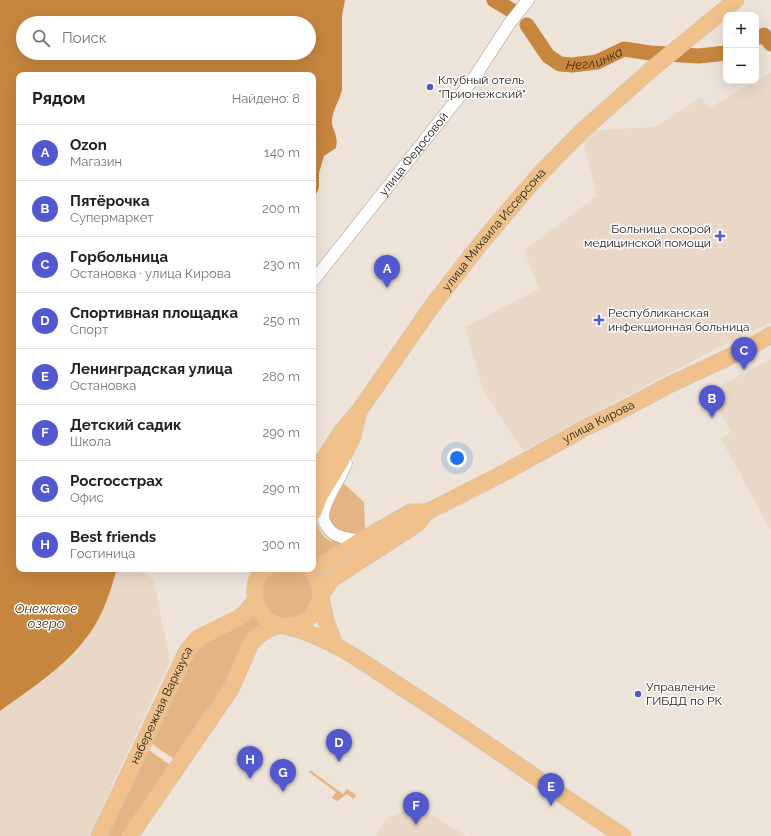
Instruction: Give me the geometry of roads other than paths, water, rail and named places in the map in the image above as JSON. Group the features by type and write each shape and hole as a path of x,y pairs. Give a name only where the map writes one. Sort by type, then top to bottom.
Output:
{"main road":[{"name":"улица Михаила Иссерсона","path":"316,471 341,432 359,411 432,306 480,244 538,176 582,131 653,68 736,0"},
{"name":"улица Кирова","path":"283,626 301,624 311,617 318,607 321,595 332,579 417,524 427,512 492,479 587,426 742,351 771,335"},
{"name":"улица Михаила Иссерсона","path":"316,506 320,495 352,439 359,411"},
{"name":"улица Кирова","path":"316,567 411,512 427,512"},
{"path":"262,572 254,588 255,601 259,612 267,620 283,626 301,630 335,645 456,722 623,836"},
{"path":"312,572 317,578 320,587 326,621 335,645"},
{"name":"набережная Варкауса","path":"99,836 187,651 198,638 244,614 255,601"},
{"path":"130,836 231,689 251,643 265,631 283,626"}],"street":[{"name":"улица Федосовой","path":"316,277 474,78 525,4"},
{"path":"352,439 346,465 326,504 323,516 326,525 331,532 338,536 360,541"}],"water":[{"name":"Онежское озеро","path":"0,0 345,0 342,16 342,89 332,120 337,143 336,148 324,156 319,173 319,188 316,194 316,72 16,72 16,572 116,572 102,612 90,633 68,659 42,681 0,711"}],"waterway":[{"name":"Неглинка","path":"494,0 511,10"},
{"name":"Неглинка","path":"527,25 548,56 560,64 572,65 597,62 624,49 650,53 699,56 723,53"},
{"name":"Неглинка","path":"759,37 764,35 771,44"}],"place":[{"name":"Клубный отель \"Прионежский\"","path":"430,87"},
{"name":"Больница скорой медицинской помощи","path":"720,236"},
{"name":"Ozon","path":"387,288"},
{"name":"Республиканская инфекционная больница","path":"599,320"},
{"name":"Горбольница","path":"744,370"},
{"name":"Пятёрочка","path":"712,418"},
{"name":"Управление ГИБДД по РК","path":"638,694"},
{"name":"Спортивная площадка","path":"339,762"},
{"name":"Best friends","path":"250,779"},
{"name":"Росгосстрах","path":"283,792"},
{"name":"Ленинградская улица","path":"551,806"},
{"name":"Детский садик","path":"416,825"}]}
